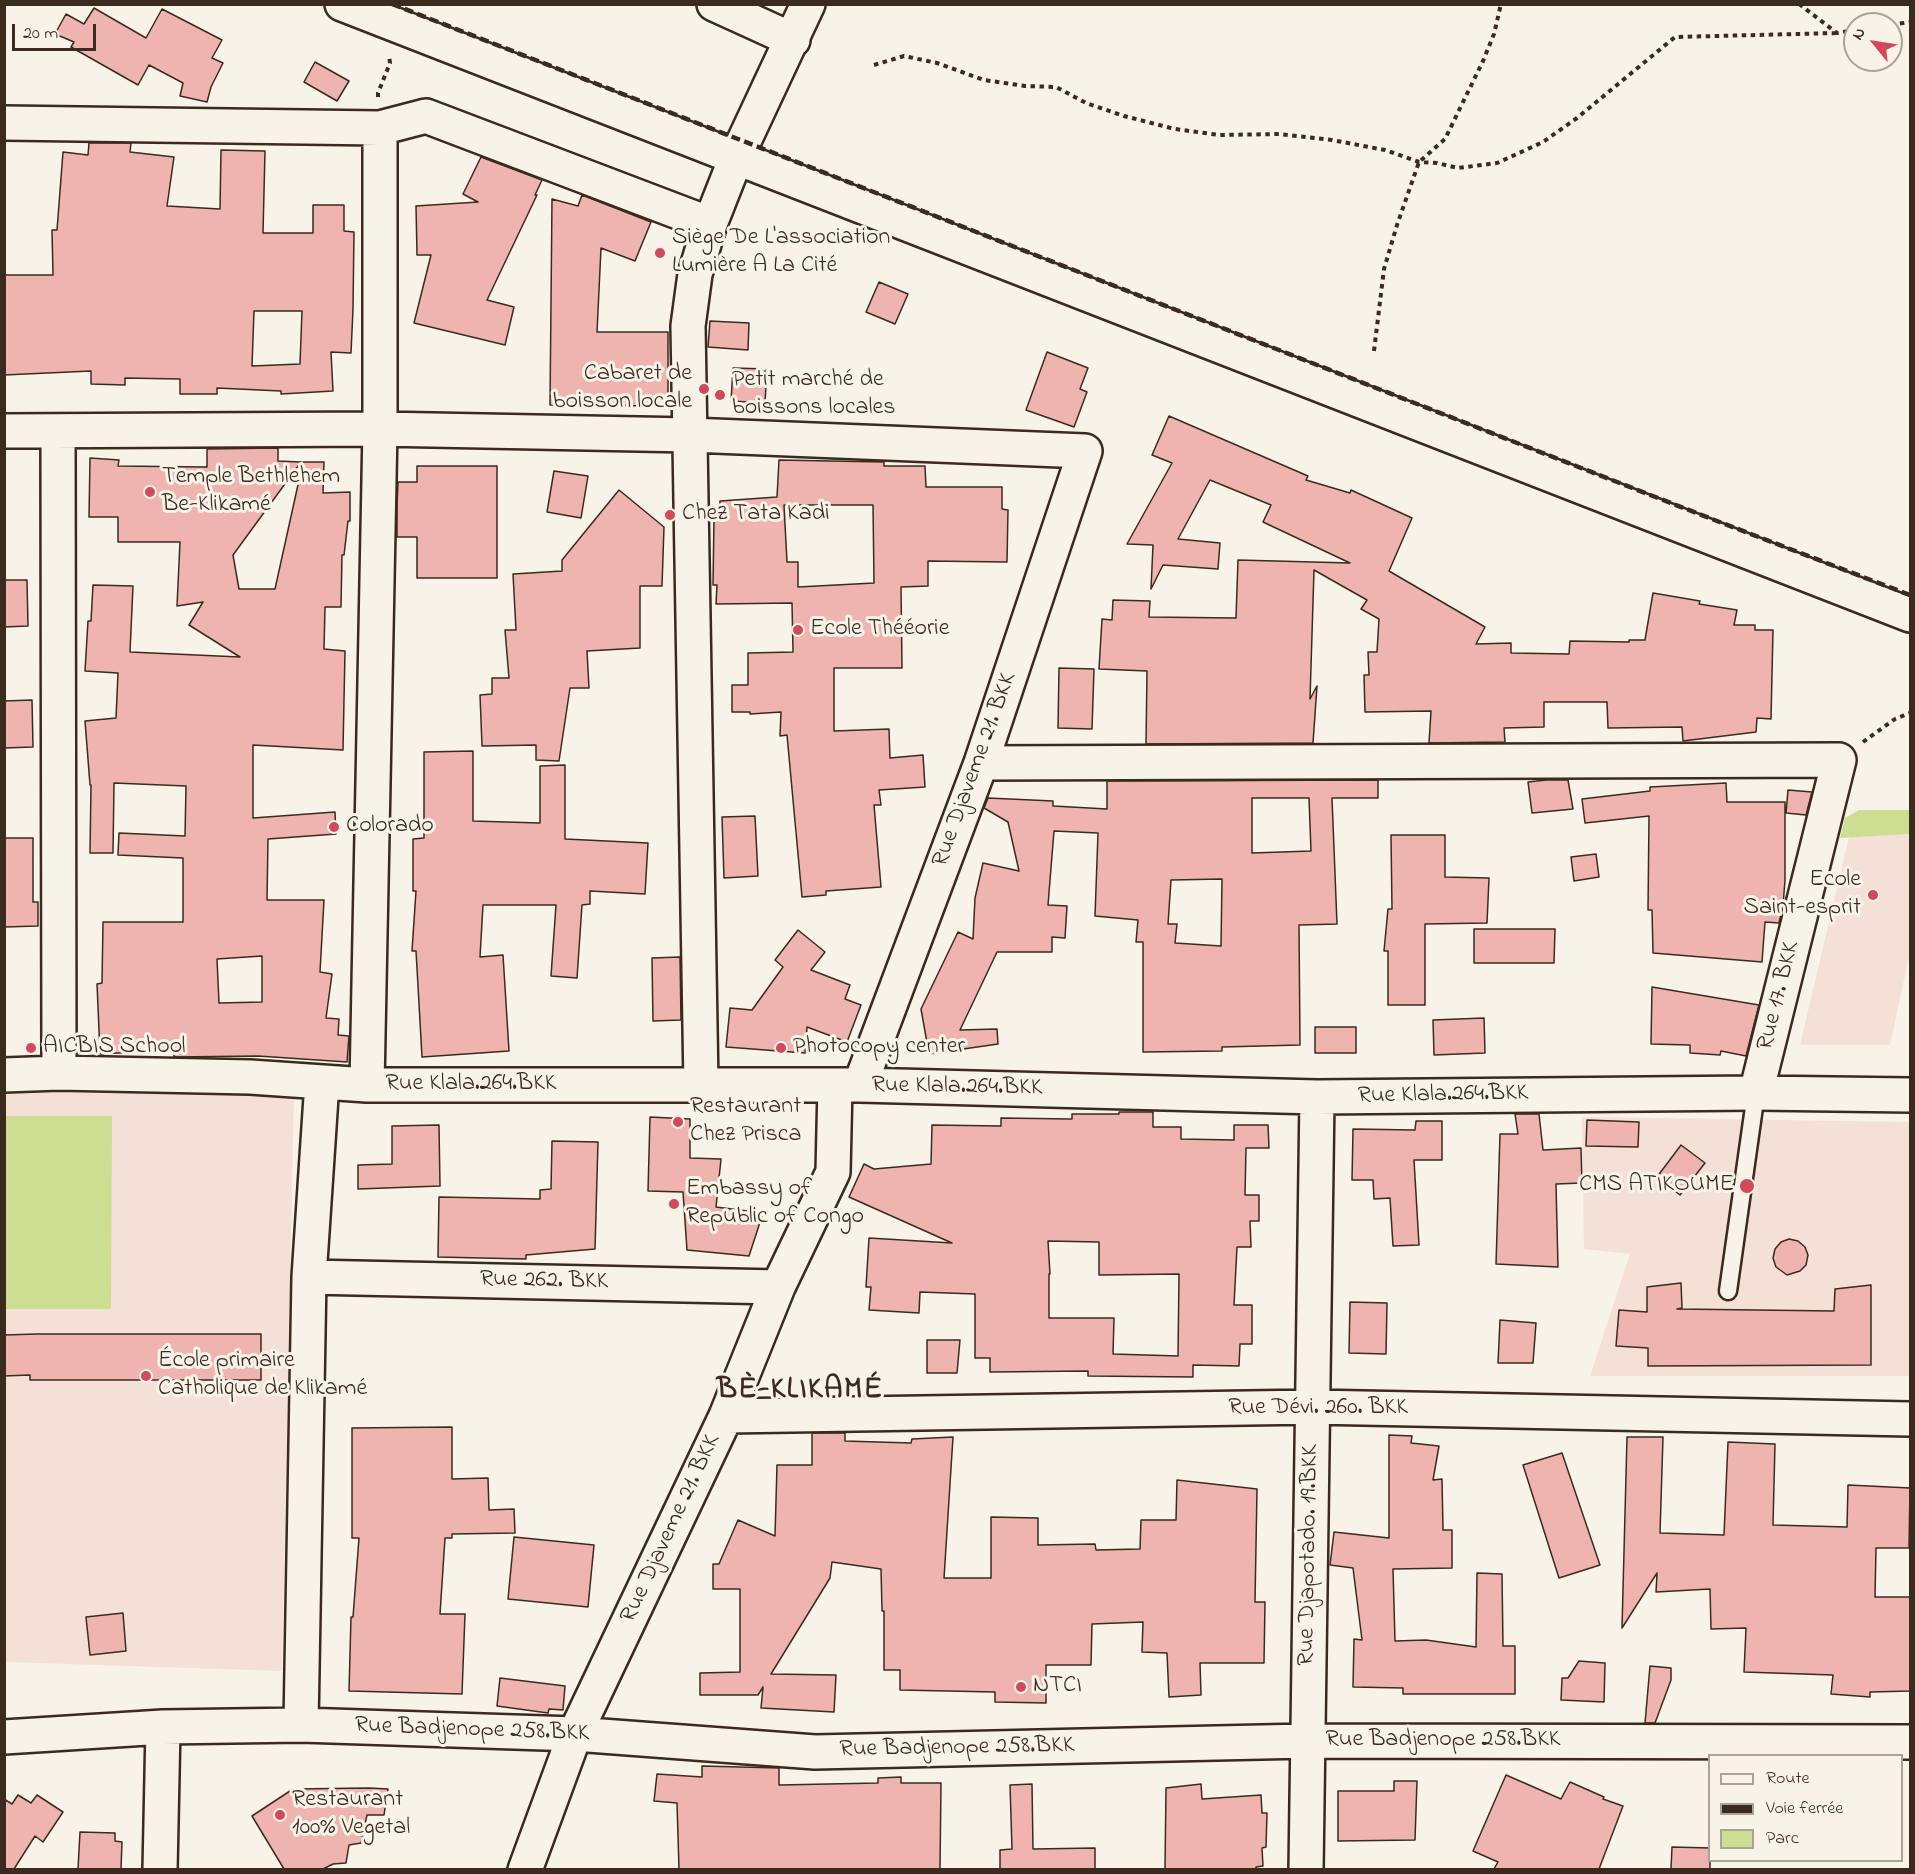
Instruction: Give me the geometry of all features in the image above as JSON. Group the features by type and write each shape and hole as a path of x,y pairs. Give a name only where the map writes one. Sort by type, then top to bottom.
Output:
{"street":[{"path":"342,4 1911,615"},
{"path":"714,4 793,40"},
{"path":"700,1085 688,327 694,274 710,224 736,158 808,4"},
{"path":"4,123 380,128 426,116 710,224"},
{"path":"367,1085 380,429 380,128"},
{"path":"4,431 380,429 690,435"},
{"path":"58,431 58,1073"},
{"name":"Rue Djaveme 21. BKK","path":"525,1869 575,1734 726,1416 778,1287 833,1172 848,1085 981,763 1085,451 690,435"},
{"path":"981,763 1839,760"},
{"name":"Rue 17. BKK","path":"1756,1093 1839,760"},
{"name":"Rue Klala.264.BKK","path":"4,1075 58,1073 250,1077 367,1085 848,1085 1317,1097 1756,1093 1911,1095"},
{"path":"301,1725 309,1277 322,1082"},
{"name":"Rue Djapotado. 19.BKK","path":"1306,1869 1306,1741 1317,1097"},
{"name":"Rue 262. BKK","path":"309,1277 778,1287"},
{"name":"Rue Dévi. 260. BKK","path":"726,1416 1313,1407 1911,1419"},
{"name":"Rue Badjenope 258.BKK","path":"4,1737 164,1727 301,1725 575,1734 815,1752 1306,1741 1911,1742"},
{"path":"160,1869 164,1727"}],"lane":[{"path":"1728,1291 1756,1093"}],"path":[{"path":"1374,351 1384,269 1396,225 1419,162 1445,139 1483,61 1494,34 1501,4"},
{"path":"1799,4 1837,33"},
{"path":"874,65 904,56 937,63 984,80 1025,86 1056,87 1095,106 1175,129 1219,135 1279,134 1332,140 1385,150 1419,162 1458,168 1497,163 1543,142 1577,118 1675,37 1843,32"},
{"path":"378,93 390,63"},
{"path":"1839,760 1895,719 1911,713"}],"shaded area":[{"name":"Ecole Saint-esprit","path":"1910,834 1910,952 1890,1045 1800,1045 1849,837"},
{"name":"École primaire Catholique de Klikamé","path":"5,1088 294,1090 282,1671 5,1662"},
{"name":"CMS ATIKOUME","path":"1582,1117 1910,1122 1910,1376 1590,1376 1630,1254 1584,1249"}],"green space":[{"path":"1859,810 1910,810 1910,834 1840,838 1845,818"},
{"path":"5,1116 112,1116 111,1309 5,1309"}],"building":[{"path":"94,8 146,38 162,9 222,40 212,58 223,63 211,87 207,102 180,96 183,83 149,65 138,85 71,47 74,42 55,34 66,14 84,24"},
{"path":"315,62 349,81 337,101 304,82"},
{"path":"89,143 131,143 130,152 174,157 167,206 220,209 221,150 265,151 263,233 313,233 313,205 344,205 344,231 354,232 351,353 331,352 333,391 281,394 281,391 217,388 217,394 180,394 180,379 125,378 125,385 91,384 91,371 4,375 4,275 53,275 52,230 57,230 63,152 88,155","holes":["254,311 302,311 300,364 252,366"]},
{"path":"481,157 542,180 487,300 514,307 505,345 414,323 431,255 417,255 416,206 478,202 463,194"},
{"path":"582,195 651,222 635,261 601,248 597,332 668,332 668,406 550,405 552,199 578,206"},
{"path":"879,282 908,294 895,324 866,312"},
{"path":"710,321 749,323 748,350 708,347"},
{"path":"1047,352 1088,368 1080,389 1087,392 1074,427 1026,410"},
{"path":"733,368 767,369 765,403 731,401"},
{"path":"1169,416 1308,476 1306,480 1350,493 1351,490 1412,518 1389,571 1485,627 1476,644 1511,643 1511,653 1569,654 1570,641 1645,640 1653,593 1737,610 1734,625 1755,625 1755,630 1773,630 1771,719 1757,718 1756,732 1683,741 1682,727 1608,728 1607,702 1544,702 1544,727 1504,728 1505,742 1429,743 1431,711 1365,712 1364,675 1369,675 1368,652 1377,652 1379,619 1361,609 1367,600 1314,570 1310,699 1317,686 1313,743 1146,744 1147,671 1099,669 1102,619 1112,620 1113,600 1150,601 1149,617 1236,618 1238,560 1350,563 1263,522 1271,505 1210,480 1178,539 1220,543 1218,569 1163,565 1151,589 1153,545 1127,544 1172,463 1152,455"},
{"path":"278,448 278,461 301,462 233,555 239,589 275,589 303,462 324,462 323,493 350,492 350,521 348,521 344,555 342,555 341,607 325,607 324,649 345,651 343,750 253,745 253,818 335,812 336,834 268,839 267,900 324,900 320,972 332,974 326,1018 339,1019 338,1035 349,1036 347,1062 258,1056 174,1057 174,1050 100,1054 97,984 102,983 103,922 183,922 183,858 118,855 119,833 185,836 186,786 114,783 113,853 90,853 91,785 85,721 116,718 118,673 85,671 93,585 133,586 130,652 240,657 189,625 203,602 177,606 180,542 118,542 118,517 89,517 90,458 119,460 118,466 207,467 207,449","holes":["262,956 262,1002 219,1003 217,959"]},
{"path":"779,460 884,462 884,466 925,466 926,487 1002,487 1002,509 1008,510 1007,562 928,561 928,586 901,587 902,668 834,668 834,731 889,729 890,758 923,755 925,787 879,790 881,805 874,805 881,887 826,891 826,895 802,897 787,735 780,736 781,712 750,714 750,712 732,712 732,685 748,685 748,653 793,652 792,603 716,604 717,585 713,585 714,518 719,519 720,501 777,497","holes":["784,505 873,505 874,583 798,587 798,562 787,562"]},
{"path":"417,466 497,466 497,578 417,578 417,537 397,537 397,506 398,482 417,482"},
{"path":"554,471 588,476 581,518 547,512"},
{"path":"619,490 664,527 662,586 640,586 640,648 587,651 589,688 570,688 559,761 536,760 536,745 482,746 480,695 492,694 492,678 509,678 505,630 516,630 513,574 562,571 562,560"},
{"path":"4,580 27,580 28,626 4,627"},
{"path":"1059,668 1094,669 1092,729 1058,728"},
{"path":"32,700 33,747 4,748 4,701"},
{"path":"473,751 473,821 540,823 540,766 565,765 565,839 648,843 645,894 590,891 590,904 582,905 577,978 551,976 556,905 483,905 480,957 503,955 509,1051 422,1057 416,951 412,951 416,891 413,891 413,839 424,838 424,752"},
{"path":"1378,780 1378,798 1332,798 1337,924 1299,925 1300,1045 1222,1047 1222,1051 1143,1052 1143,942 1136,942 1138,920 1095,916 1098,833 1054,831 1048,905 1067,906 1065,938 1052,937 1052,952 997,952 960,1030 997,1029 998,1044 929,1054 921,1009 958,932 973,939 975,898 983,863 1019,871 1008,822 984,808 988,798 1053,801 1053,806 1107,809 1107,781","holes":["1252,798 1309,798 1311,851 1252,853","1222,879 1221,946 1175,943 1177,924 1168,924 1171,880"]},
{"path":"1568,780 1573,809 1532,813 1528,782"},
{"path":"1726,783 1727,802 1785,802 1785,880 1779,923 1765,922 1762,962 1653,953 1652,910 1648,910 1649,816 1585,823 1582,799 1650,791 1650,787"},
{"path":"1788,790 1812,792 1806,815 1786,813"},
{"path":"755,816 758,876 724,878 722,817"},
{"path":"1391,835 1445,835 1445,877 1489,878 1487,923 1425,924 1425,1005 1388,1005 1388,951 1384,951 1388,909 1392,909"},
{"path":"4,838 33,838 33,902 38,902 38,926 4,927"},
{"path":"1596,854 1599,877 1574,881 1571,857"},
{"path":"1474,929 1555,929 1554,963 1474,963"},
{"path":"798,930 825,952 811,970 850,985 845,999 861,1005 847,1042 807,1027 805,1053 726,1047 730,1008 752,1010 783,967 775,960"},
{"path":"680,957 681,1020 653,1021 652,958"},
{"path":"1652,987 1759,1005 1746,1056 1721,1051 1720,1055 1690,1053 1690,1045 1651,1044"},
{"path":"1484,1018 1485,1053 1434,1055 1433,1020"},
{"path":"1315,1027 1356,1027 1356,1053 1315,1053"},
{"path":"1119,1112 1153,1112 1153,1127 1181,1127 1181,1139 1234,1140 1234,1125 1268,1125 1269,1148 1246,1148 1245,1195 1259,1195 1259,1221 1250,1221 1251,1247 1237,1247 1234,1305 1252,1305 1252,1344 1240,1344 1239,1366 1193,1365 1193,1377 1088,1376 1088,1371 990,1372 990,1358 975,1358 975,1294 920,1292 919,1313 869,1310 871,1287 866,1287 869,1238 952,1243 849,1197 864,1164 874,1169 931,1164 932,1125 1001,1126 1001,1118 1072,1119 1072,1114 1119,1114","holes":["1048,1241 1099,1242 1099,1275 1179,1274 1178,1356 1113,1354 1114,1318 1049,1318"]},
{"path":"1515,1114 1539,1114 1543,1150 1581,1148 1582,1183 1556,1184 1558,1267 1496,1264 1500,1134 1518,1134"},
{"path":"650,1117 690,1119 690,1158 721,1159 716,1207 763,1213 749,1256 687,1250 683,1192 648,1191"},
{"path":"1587,1120 1639,1122 1638,1147 1586,1146"},
{"path":"1416,1121 1442,1121 1442,1160 1414,1160 1419,1245 1393,1246 1390,1198 1374,1199 1373,1180 1352,1180 1353,1129 1415,1130"},
{"path":"439,1125 440,1186 358,1189 358,1165 392,1164 392,1126"},
{"path":"552,1141 598,1142 595,1249 526,1255 526,1259 438,1257 439,1197 540,1199 540,1190 551,1189"},
{"path":"1681,1145 1705,1163 1680,1195 1657,1177"},
{"path":"1789,1239 1798,1241 1805,1247 1808,1255 1806,1265 1800,1271 1787,1275 1776,1267 1773,1258 1775,1249 1781,1242"},
{"path":"1681,1283 1682,1308 1677,1309 1834,1311 1835,1289 1871,1285 1871,1365 1648,1366 1648,1348 1616,1346 1619,1310 1647,1312 1647,1287"},
{"path":"1350,1302 1387,1303 1386,1354 1349,1353"},
{"path":"1500,1320 1536,1323 1533,1363 1498,1363"},
{"path":"261,1334 261,1380 30,1380 30,1375 4,1376 4,1335"},
{"path":"927,1340 960,1340 957,1373 927,1373"},
{"path":"452,1427 452,1479 488,1478 489,1510 514,1509 515,1533 452,1534 452,1538 445,1538 440,1614 465,1614 462,1694 349,1691 351,1617 353,1617 359,1538 352,1538 352,1428"},
{"path":"812,1433 845,1433 845,1441 911,1443 912,1439 953,1437 944,1578 991,1578 991,1517 1038,1518 1038,1545 1095,1544 1096,1550 1140,1549 1141,1520 1176,1520 1177,1480 1257,1489 1255,1602 1265,1602 1264,1663 1200,1663 1201,1695 1169,1697 1167,1653 1142,1652 1143,1622 1092,1624 1091,1665 1046,1665 1046,1703 995,1702 995,1692 900,1690 900,1670 884,1670 881,1569 832,1562 830,1578 771,1674 836,1675 834,1712 761,1708 763,1687 758,1695 700,1695 700,1673 740,1672 740,1589 713,1589 713,1564 719,1564 738,1520 775,1536 777,1465 812,1465"},
{"path":"1389,1435 1412,1436 1411,1443 1439,1446 1433,1480 1442,1479 1443,1530 1452,1530 1452,1568 1393,1569 1395,1641 1426,1640 1476,1647 1477,1573 1502,1574 1503,1646 1515,1646 1515,1694 1403,1694 1403,1688 1353,1687 1354,1639 1362,1640 1353,1568 1330,1565 1334,1532 1389,1538"},
{"path":"1627,1437 1663,1437 1660,1533 1724,1535 1728,1442 1775,1444 1773,1525 1847,1527 1848,1485 1910,1488 1909,1548 1876,1548 1875,1597 1911,1597 1911,1691 1870,1692 1870,1697 1831,1694 1833,1675 1744,1672 1746,1628 1711,1629 1710,1589 1656,1592 1657,1573 1622,1628"},
{"path":"1562,1453 1600,1565 1559,1578 1523,1465"},
{"path":"514,1537 594,1545 588,1607 508,1599"},
{"path":"123,1613 126,1651 90,1655 86,1617"},
{"path":"1579,1661 1605,1663 1604,1702 1561,1700 1562,1678 1568,1678"},
{"path":"1650,1666 1671,1668 1671,1680 1655,1723 1645,1723"},
{"path":"500,1678 565,1686 563,1710 549,1709 548,1713 497,1706"},
{"path":"702,1766 779,1768 779,1785 878,1783 878,1778 901,1777 901,1783 941,1783 940,1869 679,1869 677,1803 654,1801 657,1774 702,1777"},
{"path":"1506,1775 1561,1799 1570,1782 1604,1797 1603,1799 1623,1806 1599,1869 1494,1869 1498,1862 1473,1851"},
{"path":"1394,1781 1417,1781 1415,1840 1338,1841 1338,1791 1394,1791"},
{"path":"1032,1784 1033,1849 1095,1848 1095,1869 1000,1869 1000,1850 1012,1849 1010,1785"},
{"path":"1201,1784 1202,1799 1261,1795 1262,1813 1267,1813 1266,1847 1262,1848 1263,1866 1256,1867 1256,1869 1165,1869 1166,1788"},
{"path":"293,1789 388,1789 384,1815 367,1815 361,1843 349,1845 346,1863 333,1864 323,1869 284,1869 252,1816"},
{"path":"18,1795 31,1803 37,1795 63,1812 43,1842 35,1836 14,1869 4,1869 4,1799 12,1804"},
{"path":"80,1832 115,1833 115,1841 122,1842 121,1869 78,1869"},
{"path":"1672,1847 1708,1848 1710,1869 1671,1869"}],"railway":[{"path":"392,4 1910,595"}],"place":[{"name":"Siège De L'association Lumière A La Cité","path":"660,253"},
{"name":"Cabaret de boisson locale","path":"704,389"},
{"name":"Petit marché de boissons locales","path":"720,395"},
{"name":"Temple Bethlehem Be-Klikamé","path":"150,492"},
{"name":"Chez Tata Kadi","path":"670,515"},
{"name":"Ecole Thééorie","path":"798,630"},
{"name":"Colorado","path":"334,827"},
{"name":"Ecole Saint-esprit","path":"1873,895"},
{"name":"AICBIS School","path":"31,1048"},
{"name":"Photocopy center","path":"781,1048"},
{"name":"Restaurant Chez Prisca","path":"678,1122"},
{"name":"CMS ATIKOUME","path":"1747,1186"},
{"name":"Embassy of Republic of Congo","path":"674,1204"},
{"name":"École primaire Catholique de Klikamé","path":"146,1376"},
{"name":"NTCI","path":"1021,1687"},
{"name":"Restaurant 100% Vegetal","path":"280,1815"}],"district":[{"name":"BÈ-KLIKAMÉ","path":"800,1392"}]}
